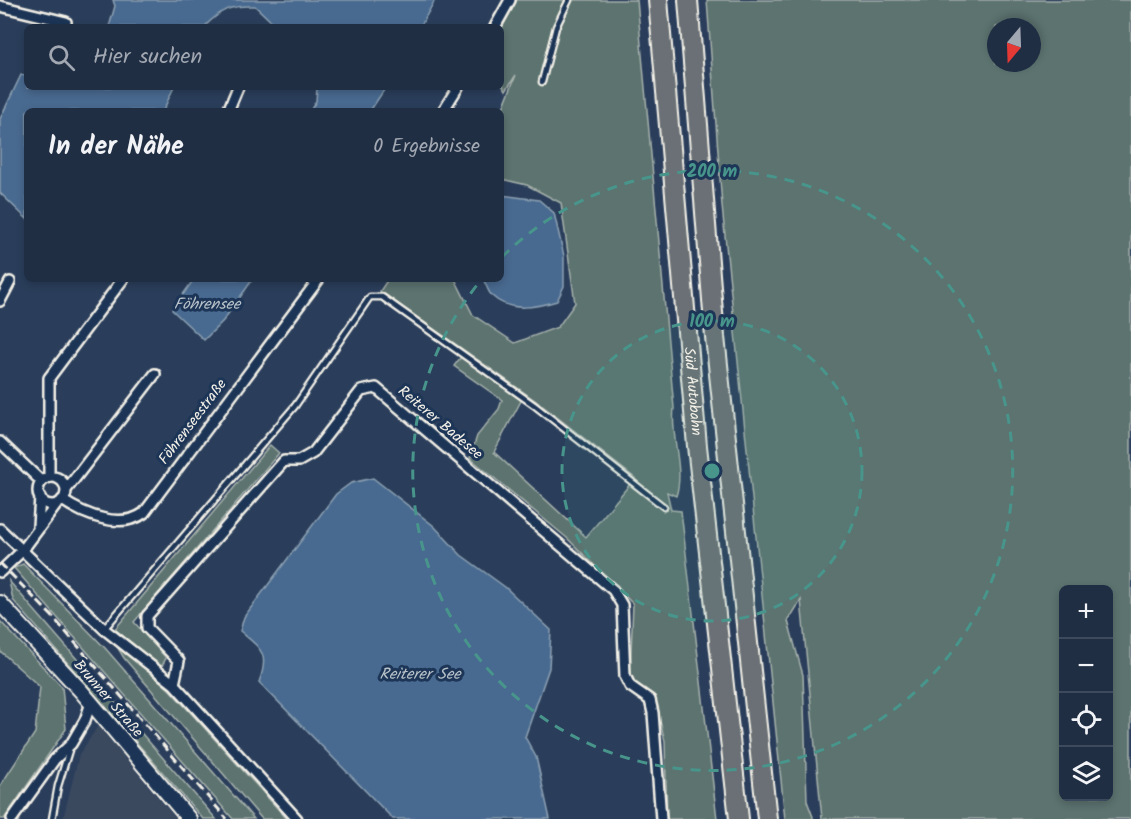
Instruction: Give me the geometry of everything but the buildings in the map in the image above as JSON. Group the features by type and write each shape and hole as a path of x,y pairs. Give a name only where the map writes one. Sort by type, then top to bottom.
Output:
{"highway":[{"name":"Süd Autobahn","path":"658,0 697,446 739,819"},
{"name":"Süd Autobahn","path":"687,0 715,337 767,819"}],"main road":[{"name":"Brunner Straße","path":"0,603 91,703 189,819"}],"street":[{"path":"497,24 510,0"},
{"path":"0,6 66,22"},
{"path":"229,108 236,90"},
{"path":"445,108 456,90"},
{"path":"0,302 10,282"},
{"path":"38,528 40,497 38,489 45,479 49,378 121,282"},
{"name":"Föhrenseestraße","path":"59,502 115,521 126,522 144,513 318,282"},
{"path":"0,572 21,551 155,374"},
{"name":"Reiterer Badesee","path":"174,684 179,661 147,628 147,616 284,461 299,460 313,453 361,391 376,388 613,590 622,605 625,676 630,686 650,700 654,713 661,819"},
{"path":"0,442 45,479 62,481 66,490"},
{"path":"40,497 49,504 59,502"},
{"path":"0,529 104,629 174,684 297,819"},
{"path":"12,819 55,759 71,744 91,703"}],"lane":[{"path":"542,82 556,27 569,0"},
{"path":"104,629 295,406 370,297 382,297 534,405 664,507"},
{"path":"52,819 58,786 71,744"}],"shaded area":[{"path":"98,726 176,819 63,819 79,755"}],"green space":[{"path":"517,0 637,0 679,475 676,496 667,492 671,510 681,511 717,819 667,819 665,741 655,701 634,685 630,677 633,604 567,538 470,458 477,436 499,409 502,400 454,366 461,357 522,399 494,452 586,537 635,478 539,403 380,291 386,282 456,282 473,315 515,343 558,327 575,303 561,203 527,185 504,180 503,108 516,75 506,90 504,87 504,24"},
{"path":"707,0 1131,0 1131,819 822,819 801,600 788,621 803,675 807,801 813,819 785,819 722,206"},
{"path":"270,445 279,453 134,622 166,658 161,668 115,629"},
{"path":"23,564 105,648 254,819 233,819 14,568"},
{"path":"9,581 216,819 203,819 13,600"},
{"path":"0,621 62,687 66,729 4,819 0,819 0,786 35,733 40,687 0,651"},
{"path":"113,640 170,690 287,819 262,819 124,658"}],"water":[{"path":"113,0 435,0 422,24 274,24 255,6 246,6 227,9 207,24 110,24 115,6"},
{"path":"21,75 24,76 24,90 173,90 164,108 24,108 24,216 0,193 0,119"},
{"path":"317,90 384,90 372,108 312,108 316,101"},
{"path":"504,195 539,200 554,213 564,256 564,286 557,301 532,307 515,307 499,301 489,292 484,282 504,282"},
{"name":"Föhrensee","path":"192,282 251,282 223,321 204,340 172,310"},
{"name":"Reiterer See","path":"373,478 434,526 461,555 505,587 551,630 549,668 525,737 536,757 550,819 393,819 259,682 264,664 262,652 240,631 244,617 336,494 351,483"}],"railway":[{"path":"0,563 52,616 227,819"}]}
